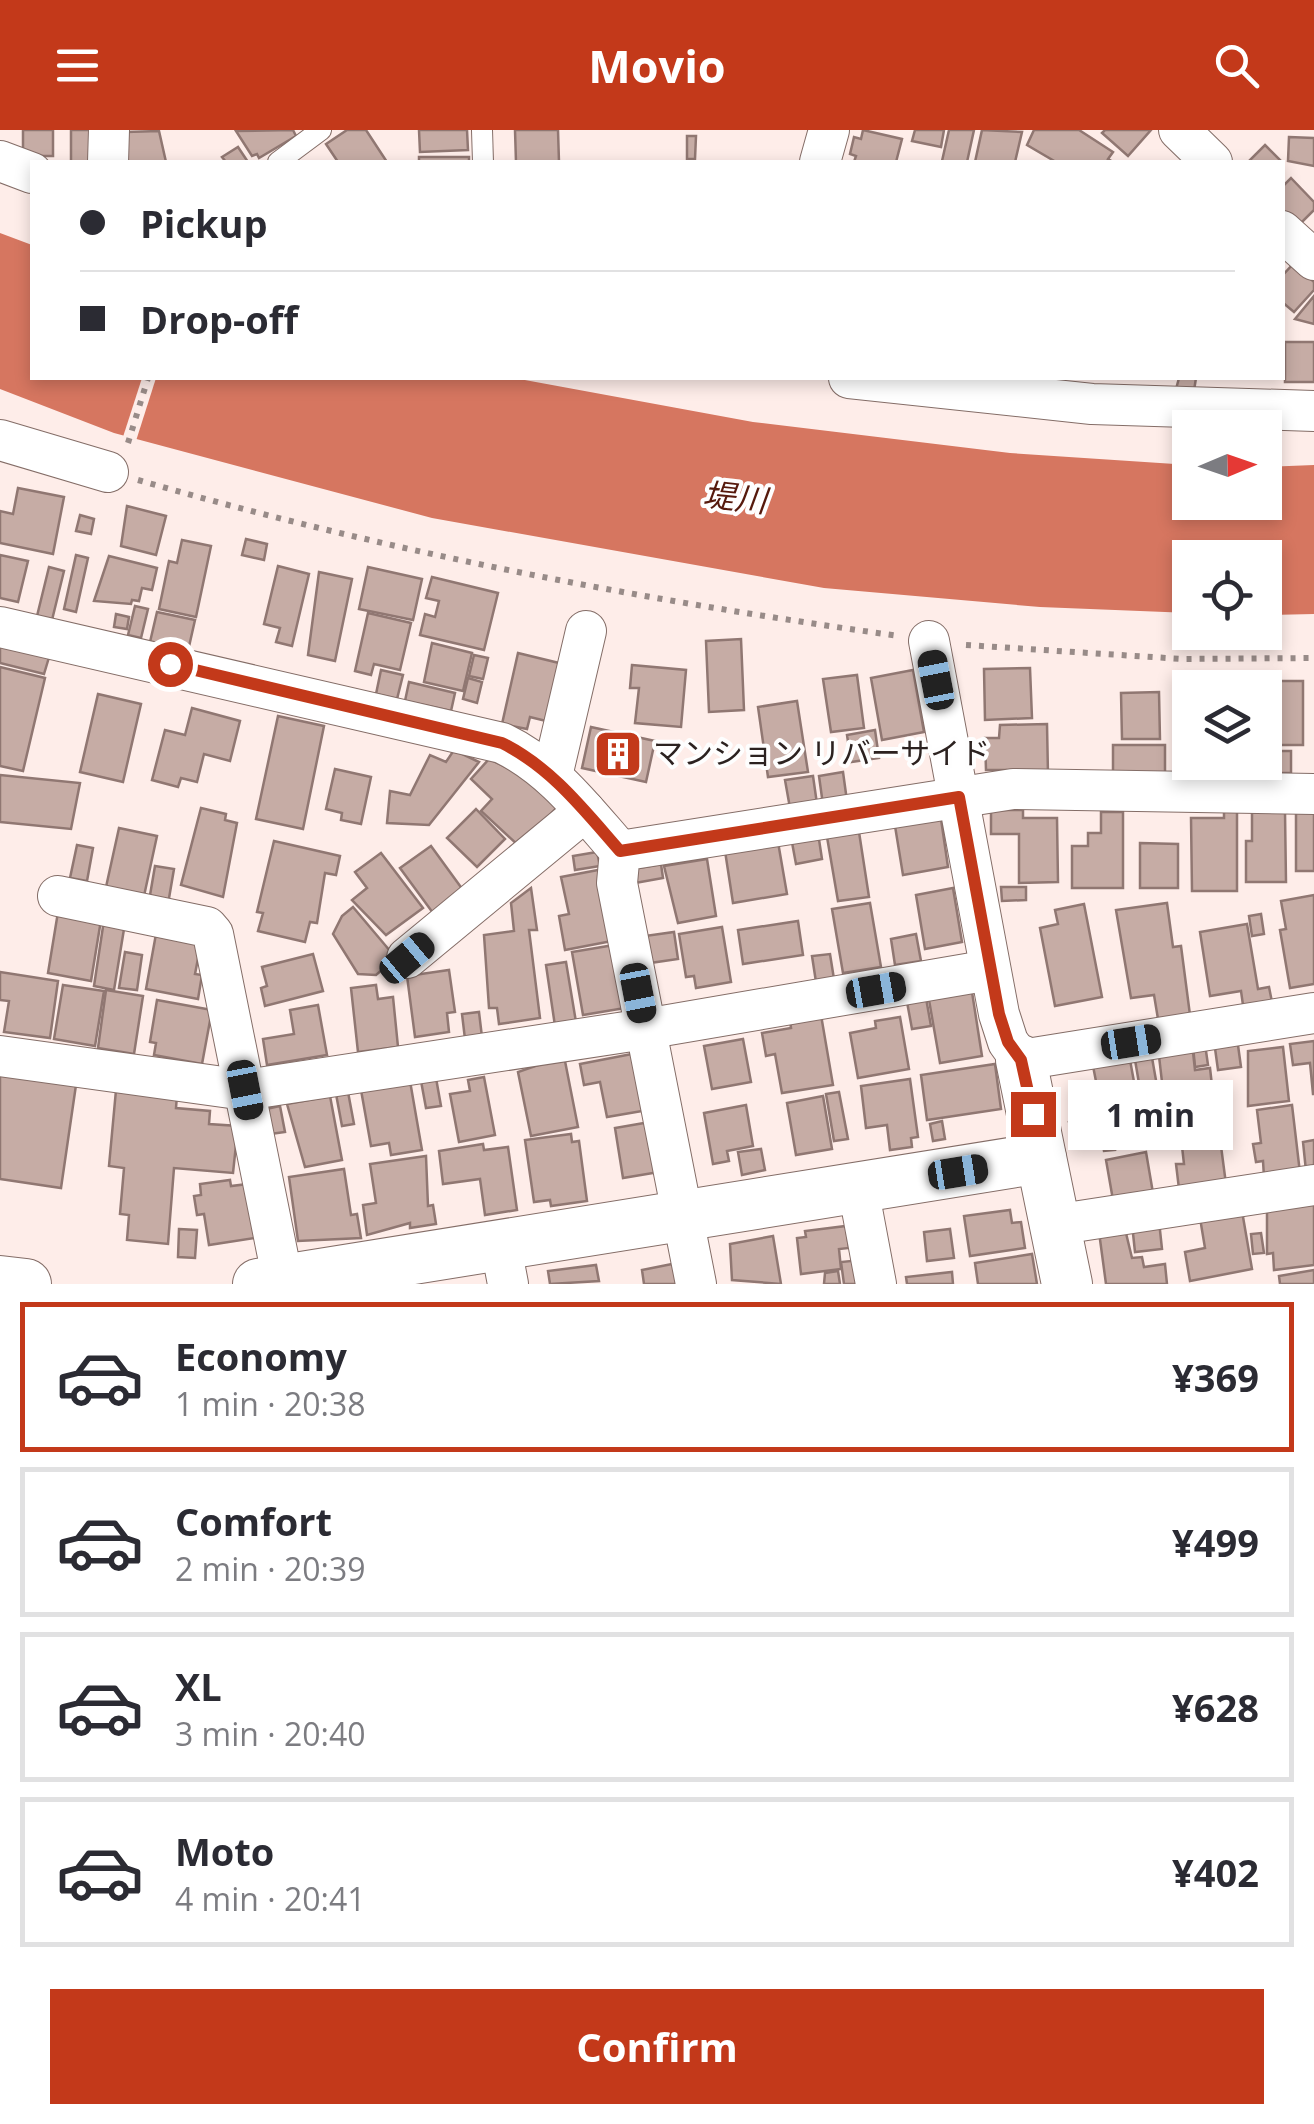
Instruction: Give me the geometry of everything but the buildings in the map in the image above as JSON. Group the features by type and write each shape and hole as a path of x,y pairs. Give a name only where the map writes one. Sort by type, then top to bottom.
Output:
{"street":[{"path":"108,160 109,130"},
{"path":"821,160 829,130"},
{"path":"1178,130 1210,160"},
{"path":"0,161 30,172"},
{"path":"1285,234 1314,260"},
{"path":"868,380 1092,404 1314,411"},
{"path":"0,440 39,453 116,464"},
{"path":"0,471 30,463 39,453"},
{"path":"0,626 502,743 552,776 620,851"},
{"path":"552,776 586,631"},
{"path":"929,641 990,970 1008,1042 1021,1060 1067,1284"},
{"path":"620,851 1013,789 1314,794"},
{"path":"407,958 585,811"},
{"path":"620,851 615,873 696,1284"},
{"path":"58,896 207,927 213,934 245,1090 297,1281 505,1266 684,1218 1041,1158"},
{"path":"0,1056 245,1090 645,1029 990,970"},
{"path":"1021,1060 1314,1013"},
{"path":"1054,1225 1314,1184"},
{"path":"858,1188 876,1284"},
{"path":"0,1280 26,1284"}],"lane":[{"path":"482,130 483,160"},
{"path":"280,160 311,133"}],"path":[{"path":"147,380 116,464 315,529 519,574 715,610 929,641 1075,655 1314,658"}],"water":[{"name":"堤川","path":"0,233 30,244 30,380 525,380 753,422 1010,453 1172,464 1172,520 1282,520 1282,466 1314,465 1314,614 1282,615 1282,540 1172,540 1172,612 1040,607 824,588 432,518 114,433 0,389"}],"pier":[{"path":"141,380 155,380 135,444 122,440"}],"place":[{"name":"マンション リバーサイド","path":"618,754"}],"route":[{"path":"170,664 502,743 526,755 563,785 620,851 959,797 999,1014 1008,1042 1021,1060 1033,1114"}]}
